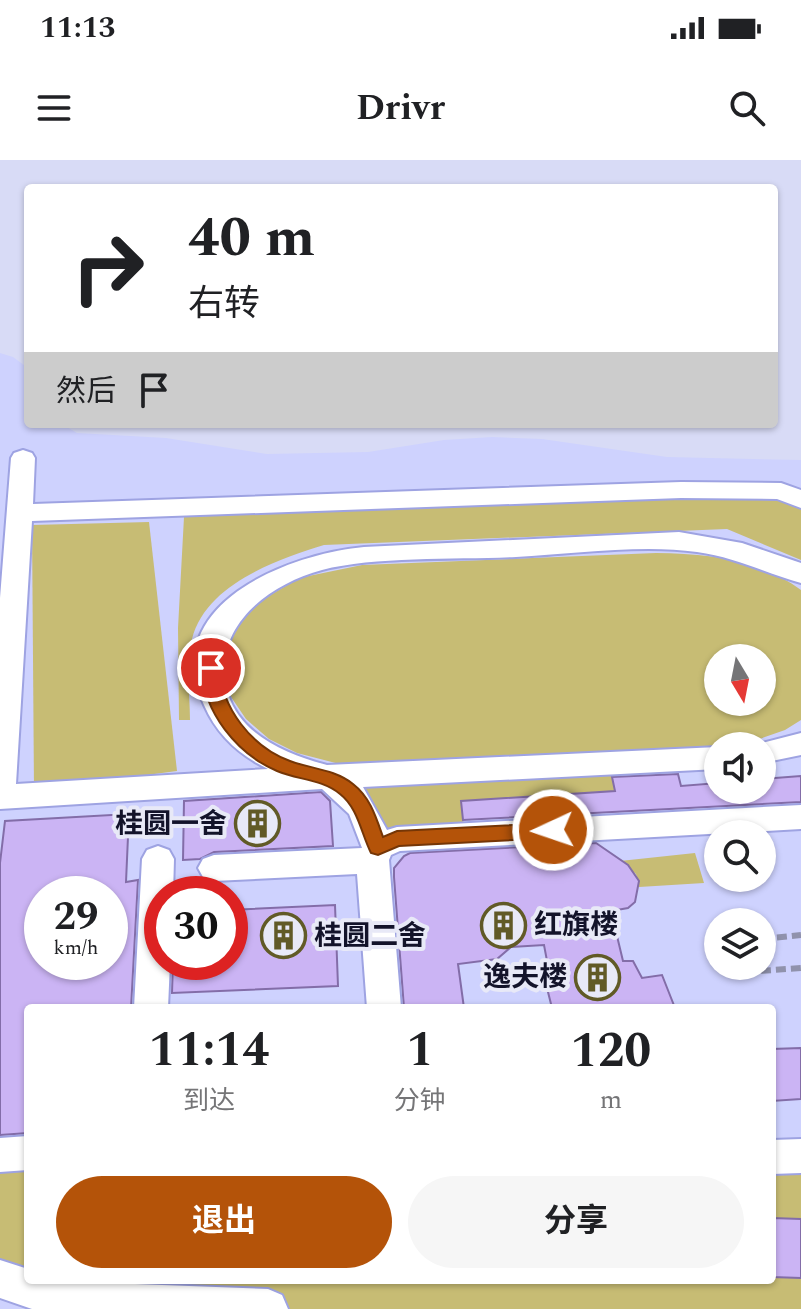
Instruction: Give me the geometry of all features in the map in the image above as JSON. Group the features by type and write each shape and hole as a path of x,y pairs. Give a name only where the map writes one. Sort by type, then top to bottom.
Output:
{"street":[{"path":"0,785 23,458"},
{"path":"20,513 681,490 781,491 801,500"},
{"path":"384,1004 375,854 360,801 327,777 283,766 259,751 219,709 211,687 210,649 220,623 239,602 297,569 327,560 380,555 679,541 725,545 801,574"},
{"path":"776,749 801,744"},
{"path":"0,797 704,759"},
{"path":"214,868 375,854 397,839 801,817"},
{"path":"151,1004 158,859"},
{"path":"0,1155 24,1153"},
{"path":"776,1157 801,1156"},
{"path":"0,1279 52,1296 95,1302 268,1309"}],"path":[{"path":"776,938 801,935"},
{"path":"776,970 801,968"}],"shaded area":[{"path":"0,353 24,365 24,428 69,428 77,433 166,438 267,454 368,452 444,440 492,437 542,439 667,457 801,460 801,1309 0,1309"},
{"path":"755,496 782,499 801,509 801,560 727,529 324,545 285,558 227,589 200,620 192,639 189,658 190,720 179,720 178,628 184,517"},
{"path":"149,522 177,771 34,790 32,525"},
{"path":"656,553 713,557 750,564 785,579 801,590 801,720 776,733 704,732 704,749 355,768 297,753 269,739 246,719 229,694 223,664 228,639 252,606 299,578 362,565"},
{"path":"609,765 615,791 461,801 465,834 379,837 350,778"},
{"path":"695,853 704,883 639,887 636,874 620,861"},
{"path":"24,1153 24,1282 0,1279 0,1155"},
{"path":"801,1156 801,1309 268,1309 45,1284 776,1284 776,1157"}],"building":[{"path":"678,774 681,786 704,784 704,804 763,804 463,820 461,801 615,791 612,777"},
{"path":"801,776 801,802 776,803 776,778"},
{"name":"桂圆一舍","path":"321,792 330,801 333,846 214,852 200,859 183,860 184,801"},
{"path":"129,814 126,876 24,876 24,980 128,980 128,882 138,880 131,1004 24,1004 24,1133 0,1135 0,863 5,821"},
{"name":"红旗楼","path":"596,843 628,865 639,881 635,902 628,908 611,911 623,961 633,961 642,978 662,975 673,1004 551,1004 547,988 552,987 544,945 511,947 497,959 458,964 463,1004 404,1004 394,868 410,853"},
{"name":"桂圆二舍","path":"335,905 338,986 172,993 172,980 248,980 248,909"},
{"path":"801,1048 801,1099 776,1101 776,1049"},
{"path":"776,1218 801,1219 801,1278 776,1277"}],"place":[{"name":"桂圆一舍","path":"258,824"},
{"name":"红旗楼","path":"503,925"},
{"name":"桂圆二舍","path":"283,936"},
{"name":"逸夫楼","path":"598,977"}],"route":[{"path":"211,668 211,687 219,709 234,728 259,751 283,766 327,777 346,788 360,801 378,847 397,839 553,830"}]}
